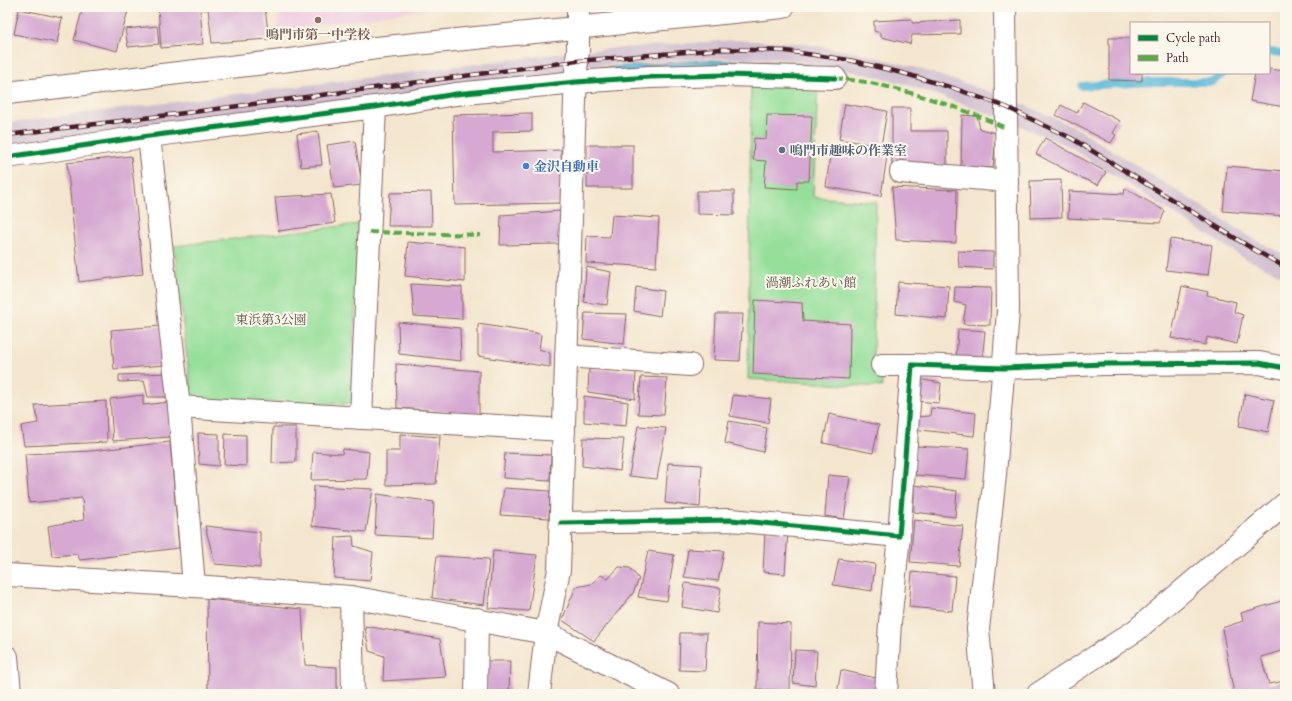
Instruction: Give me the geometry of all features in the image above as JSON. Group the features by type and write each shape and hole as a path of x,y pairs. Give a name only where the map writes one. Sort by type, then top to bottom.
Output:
{"street":[{"path":"539,694 546,633 559,570 578,51 578,7"},
{"path":"7,93 282,61 376,48 783,7"},
{"path":"984,694 978,629 995,475 1008,311 1005,7"},
{"path":"7,156 375,107 456,94 576,82 650,76 727,75 835,78"},
{"path":"361,418 375,107"},
{"path":"150,136 179,407 194,586"},
{"path":"901,172 1007,181"},
{"path":"566,356 690,365"},
{"path":"882,365 1003,368 1104,364 1259,363 1285,368"},
{"path":"886,694 890,622 899,536 912,365"},
{"path":"179,407 564,430"},
{"path":"1038,694 1135,631 1285,504"},
{"path":"561,523 731,520 899,536"},
{"path":"7,575 351,597 546,633 668,694"},
{"path":"351,597 353,694"},
{"path":"476,694 477,620"},
{"path":"7,657 10,694"}],"shaded area":[{"name":"鳴門市第一中学校","path":"281,7 438,7 276,32"},
{"path":"733,40 797,43 854,52 907,65 1006,97 1075,127 1257,241 1285,255 1285,277 1244,258 1068,146 1006,120 904,84 822,65 782,59 709,58 589,66 576,71 7,145 7,123 578,51"}],"green space":[{"name":"渦潮ふれあい館","path":"751,80 818,83 813,197 876,202 873,361 882,362 882,387 748,379"},
{"name":"東浜第3公園","path":"359,224 351,404 192,401 174,246"}],"water":[{"path":"704,60 776,62 810,65 807,71 588,75 588,69"}],"building":[{"path":"83,7 129,7 117,51 74,40"},
{"path":"158,7 200,7 203,44 161,48"},
{"path":"204,7 236,7 236,10 265,8 269,39 212,43 208,9 204,10"},
{"path":"19,9 62,18 57,43 14,34"},
{"path":"912,19 912,23 960,20 960,34 912,35 910,44 881,37 881,33 874,31 874,21"},
{"path":"157,26 159,44 128,47 125,29"},
{"path":"1109,38 1130,38 1130,74 1142,74 1142,81 1109,80"},
{"path":"1270,69 1285,71 1285,107 1250,101 1255,74 1270,74"},
{"path":"1083,102 1120,121 1113,133 1116,135 1111,143 1056,115 1061,105 1077,113"},
{"path":"845,104 887,111 881,146 839,139"},
{"path":"892,108 910,108 910,131 947,131 947,165 892,165"},
{"path":"532,113 532,131 493,132 493,152 561,150 563,203 455,205 453,115"},
{"name":"鳴門市趣味の作業室","path":"767,115 812,116 809,181 797,181 797,189 764,187 766,161 753,160 754,138 766,139"},
{"path":"962,115 977,116 980,129 996,133 993,168 961,166"},
{"path":"318,131 322,165 301,167 297,134"},
{"path":"1045,138 1106,172 1098,185 1075,175 1036,154"},
{"path":"355,141 362,185 334,188 327,145"},
{"path":"587,145 633,145 633,188 587,188"},
{"path":"831,147 887,156 881,196 826,187"},
{"path":"131,156 143,274 79,282 67,163"},
{"path":"1227,166 1285,171 1285,216 1223,211"},
{"path":"1061,180 1062,217 1031,218 1030,181"},
{"path":"892,187 957,190 956,243 896,240"},
{"path":"1125,188 1165,211 1160,223 1068,218 1069,191 1124,194"},
{"path":"697,191 734,191 734,215 697,214"},
{"path":"431,192 432,226 388,226 390,193"},
{"path":"331,194 335,223 279,231 275,197"},
{"path":"561,211 559,244 500,245 501,215"},
{"path":"612,215 659,218 656,267 586,263 587,236 610,237"},
{"path":"1170,239 1212,245 1208,275 1166,270"},
{"path":"408,242 465,247 465,282 405,276"},
{"path":"958,251 993,252 993,269 959,267"},
{"path":"586,267 611,272 607,305 584,302"},
{"path":"898,282 949,286 947,319 896,314"},
{"path":"411,284 462,287 462,319 414,316"},
{"path":"1182,286 1208,292 1207,295 1236,302 1234,312 1243,315 1237,344 1207,337 1205,345 1171,338"},
{"path":"636,287 663,291 660,316 634,311"},
{"path":"955,287 991,288 990,325 963,324 966,305 954,302"},
{"path":"755,300 802,303 803,321 850,324 849,379 753,374"},
{"path":"585,313 627,314 624,344 583,339"},
{"path":"716,314 743,314 740,361 714,360"},
{"path":"398,322 460,328 461,361 399,354"},
{"path":"478,324 541,335 539,349 550,353 550,367 478,356"},
{"path":"161,326 165,365 114,369 111,330"},
{"path":"958,329 985,331 982,362 956,359"},
{"path":"396,364 479,371 479,414 397,408"},
{"path":"589,369 636,371 635,399 588,392"},
{"path":"166,373 167,397 148,397 144,381 119,382 119,375"},
{"path":"641,377 667,378 664,415 638,414"},
{"path":"918,379 941,383 939,403 915,401"},
{"path":"1245,394 1274,400 1268,432 1239,426"},
{"path":"143,395 143,405 169,402 170,437 113,441 110,399"},
{"path":"733,395 771,399 768,423 730,416"},
{"path":"584,396 628,402 626,426 584,422"},
{"path":"106,401 107,442 24,446 21,426 38,423 35,405"},
{"path":"931,408 976,413 974,436 912,429 914,417 930,416"},
{"path":"829,414 879,425 873,453 823,443"},
{"path":"729,421 767,428 763,452 725,443"},
{"path":"638,426 666,428 657,479 629,476"},
{"path":"273,427 296,427 296,462 272,463"},
{"path":"198,433 219,434 219,466 199,464"},
{"path":"225,434 246,435 246,466 224,465"},
{"path":"400,434 440,437 436,484 386,485 386,451 400,451"},
{"path":"583,438 624,439 620,471 582,466"},
{"path":"170,442 179,548 80,560 77,554 52,556 48,526 84,520 82,498 29,503 25,454 91,451"},
{"path":"916,446 969,449 966,479 915,475"},
{"path":"343,449 369,452 367,479 311,480 313,452 342,454"},
{"path":"505,453 551,455 550,481 503,478"},
{"path":"668,463 702,465 700,507 665,503"},
{"path":"828,475 850,477 844,519 825,516"},
{"path":"914,485 957,491 955,517 914,512"},
{"path":"314,486 373,489 366,532 312,526"},
{"path":"504,488 550,491 549,518 500,515"},
{"path":"377,494 434,502 432,538 375,535"},
{"path":"914,520 963,526 959,566 910,562"},
{"path":"205,526 260,532 260,568 215,564"},
{"path":"765,530 788,532 785,574 763,572"},
{"path":"353,536 354,546 373,552 370,581 334,578 336,537"},
{"path":"688,549 724,551 718,581 684,577"},
{"path":"493,551 537,555 529,611 488,608"},
{"path":"648,551 674,555 667,601 638,597"},
{"path":"437,556 489,559 484,605 432,598"},
{"path":"839,559 875,564 872,591 833,585"},
{"path":"619,567 630,568 639,579 633,593 594,641 562,620 576,587 591,584 601,575 608,579"},
{"path":"912,572 955,576 952,611 909,607"},
{"path":"685,583 721,588 717,613 682,607"},
{"path":"207,599 302,609 305,665 337,667 337,694 208,694"},
{"path":"1285,600 1285,650 1261,657 1269,684 1285,681 1285,694 1234,694 1222,628 1243,621 1241,613"},
{"path":"758,622 791,624 790,691 757,689"},
{"path":"365,626 440,639 446,677 383,681 384,656 369,651"},
{"path":"680,633 707,633 705,671 679,670"},
{"path":"795,650 817,651 815,686 793,683"},
{"path":"486,661 510,661 509,694 487,694"},
{"path":"841,670 884,680 881,694 837,694"}],"waterway":[{"path":"1270,52 1285,53"},
{"path":"1082,86 1150,82 1212,82 1223,74"}],"railway":[{"path":"7,135 577,61 722,49 786,51 849,60 906,74 956,89 1006,107 1071,138 1285,267"}],"marked path":[{"path":"835,78 870,83 909,92 958,108 1006,128"},
{"path":"369,232 480,235"}],"cycle path":[{"path":"7,157 149,136 375,107 456,94 576,82 650,77 727,75 835,78"},
{"path":"561,523 731,520 899,536 912,365 1003,368 1104,364 1259,363 1285,368"}],"place":[{"name":"鳴門市第一中学校","path":"318,20"},
{"name":"鳴門市趣味の作業室","path":"782,150"},
{"name":"金沢自動車","path":"526,166"}]}
